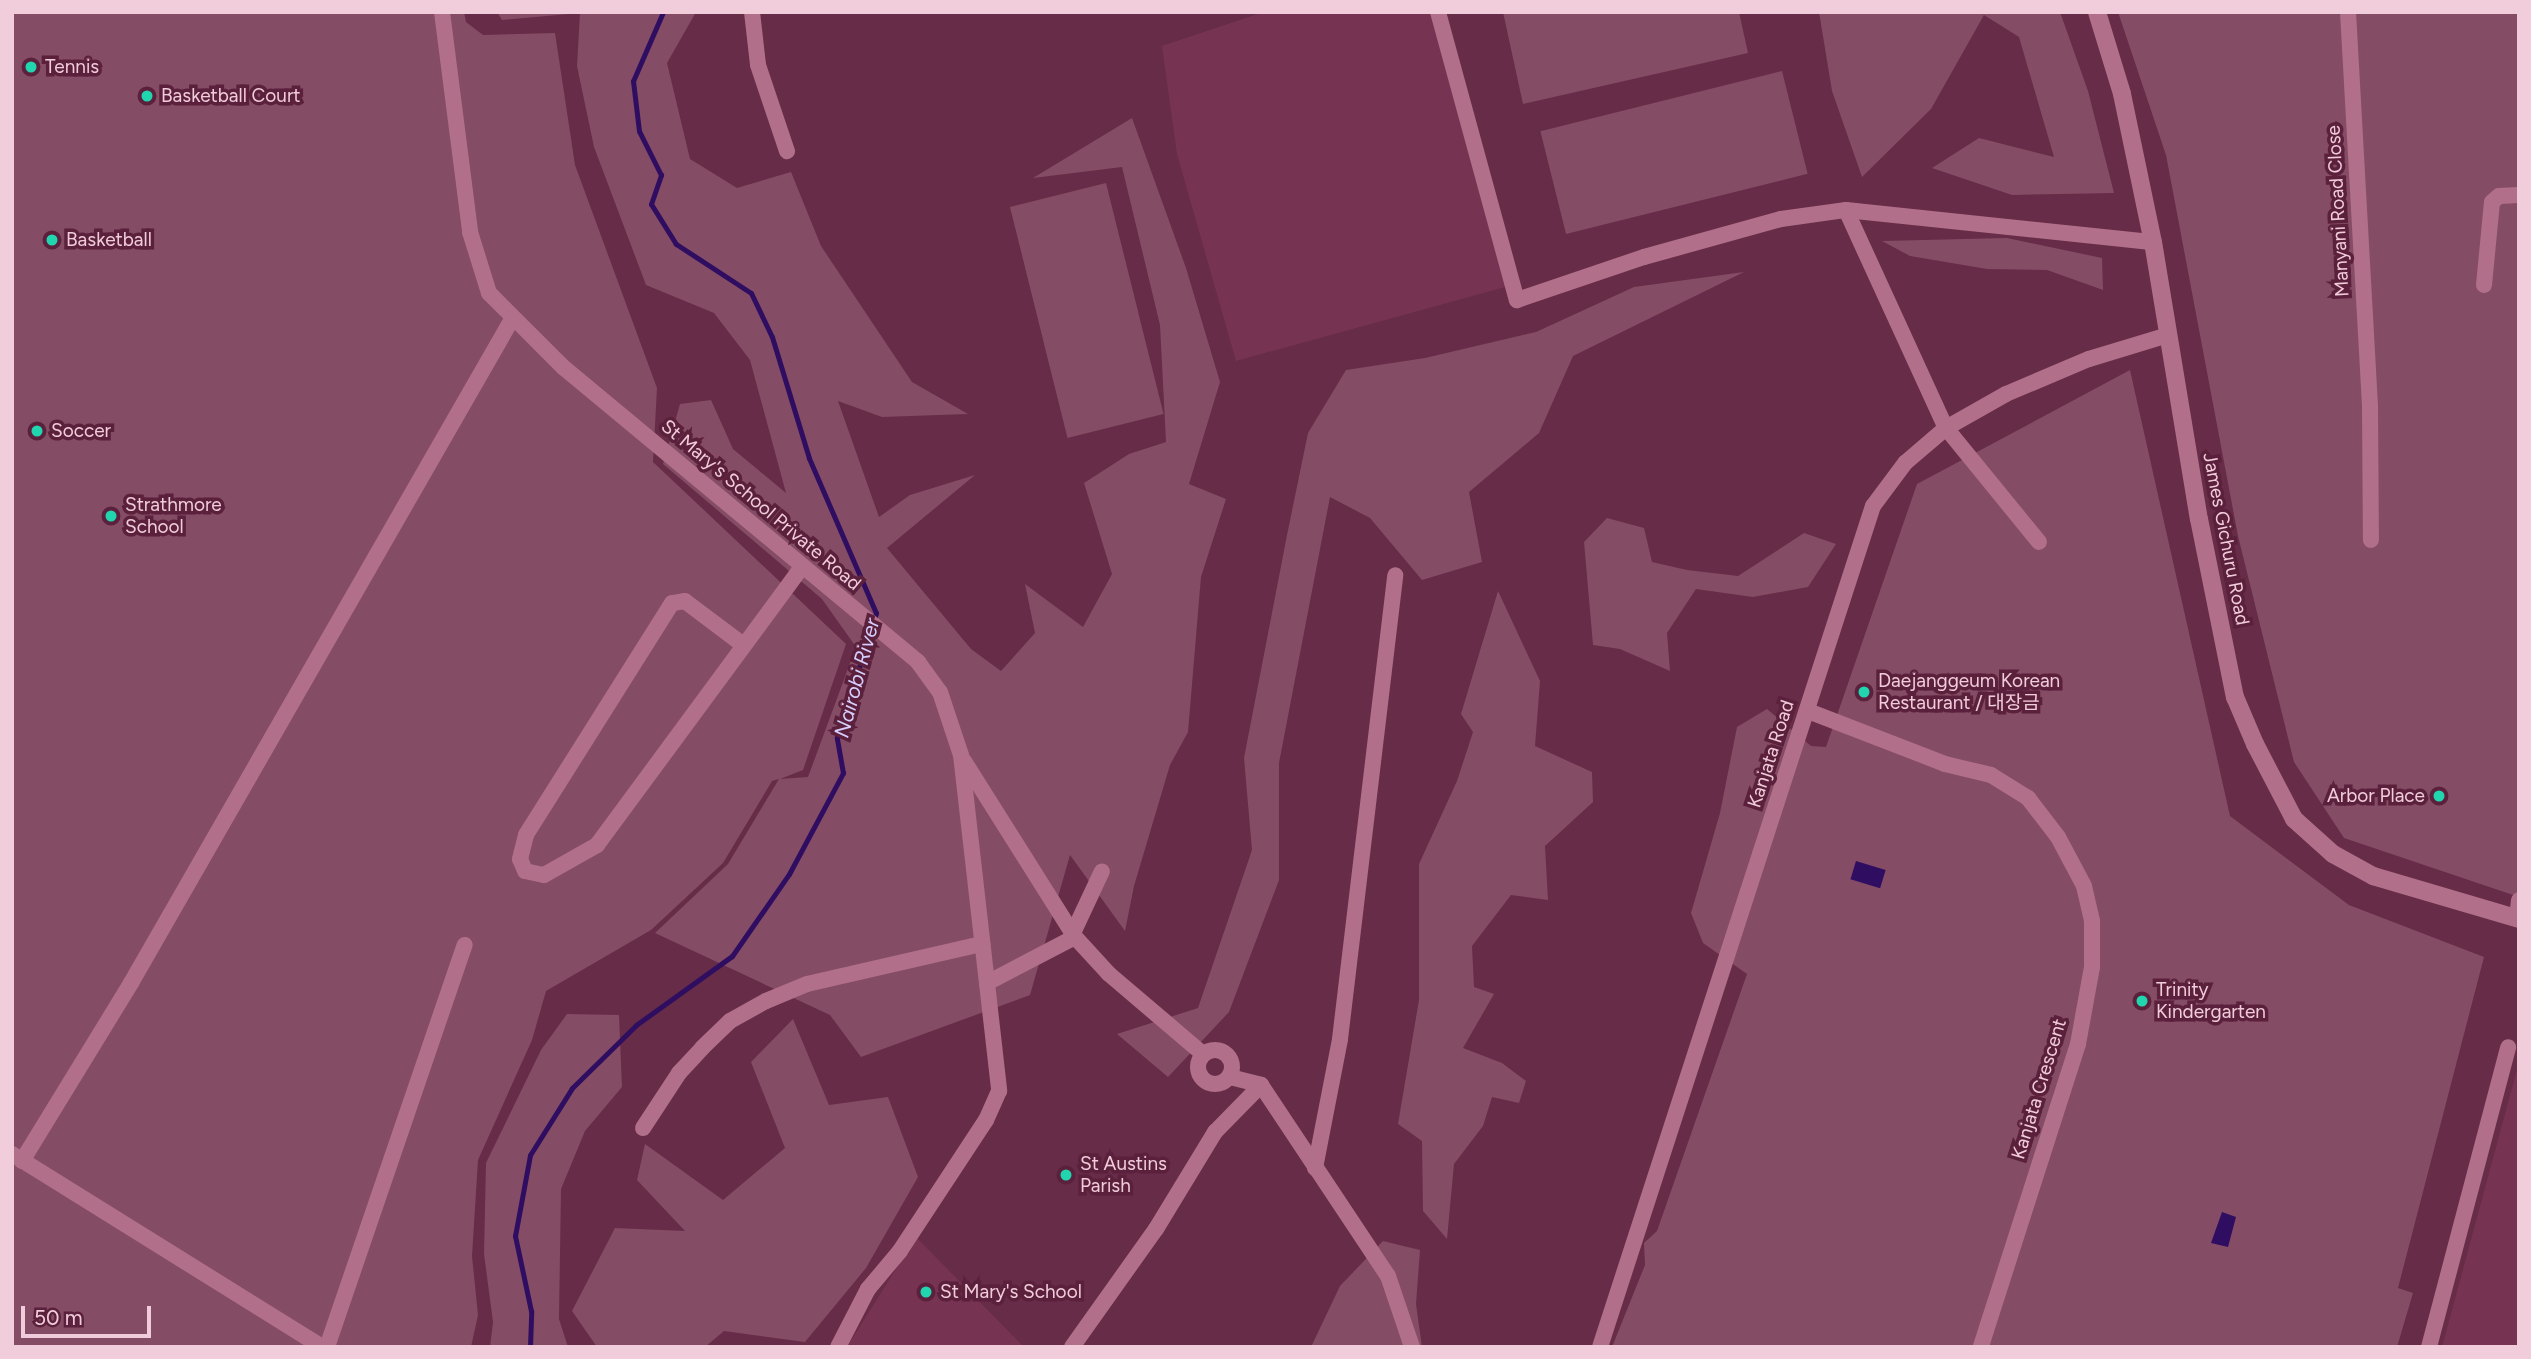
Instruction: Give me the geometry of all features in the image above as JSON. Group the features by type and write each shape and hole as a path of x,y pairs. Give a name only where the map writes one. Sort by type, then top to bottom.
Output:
{"main road":[{"name":"James Gichuru Road","path":"2097,12 2122,93 2153,242 2235,697 2294,820 2333,854 2373,876 2518,919"}],"street":[{"name":"St Mary's School Private Road","path":"442,12 470,232 489,293 512,319 930,674 961,755 999,1091 993,1107 900,1251 868,1289 838,1347"},
{"path":"752,12 758,65 787,151"},
{"path":"1438,12 1517,300 1644,257 1768,223 1846,210 2153,242"},
{"name":"Manyani Road Close","path":"2348,12 2370,407 2371,540"},
{"path":"2484,285 2492,202 2499,196 2519,195"},
{"path":"1846,210 1945,428 2039,542"},
{"path":"465,945 324,1347 17,1157 104,1030 512,319"},
{"name":"Kanjata Road","path":"1600,1347 1808,711 1855,551 1873,506 1905,463 1945,428 2006,394 2089,359 2168,335"},
{"path":"743,644 685,601 673,603 526,835 520,859 525,871 544,875 597,845 671,751 743,644 802,568"},
{"path":"1315,1168 1340,1039 1395,575"},
{"name":"Kanjata Crescent","path":"1808,711 1945,764 1991,775 2028,798 2058,837 2084,886 2092,920 2092,967 2078,1044 1981,1347"},
{"path":"961,755 1074,935 1108,974 1203,1054"},
{"path":"987,983 1074,935 1102,871"},
{"path":"2518,919 2519,900"},
{"path":"643,1128 679,1073 702,1048 730,1021 765,1001 807,984 982,944"},
{"path":"2429,1347 2508,1047"},
{"path":"1211,1050 1227,1054 1233,1069 1230,1077 1218,1085 1204,1081 1198,1068 1203,1054 1211,1050"},
{"path":"1230,1077 1261,1085 1388,1276 1412,1347"},
{"path":"1072,1347 1156,1229 1215,1132 1261,1085"}],"shaded area":[{"path":"12,12 464,12 466,22 483,35 555,33 575,165 657,388 653,462 846,644 803,770 780,779 808,777 856,647 822,599 663,464 680,404 711,400 733,449 786,493 750,360 714,313 646,285 594,147 577,66 580,13 502,20 497,12 696,12 667,63 690,159 737,188 791,172 821,246 912,382 968,414 882,417 838,401 879,517 910,495 975,475 887,548 971,649 1001,671 1035,633 1025,584 1083,627 1112,574 1084,483 1129,454 1166,442 1160,325 1122,167 1033,178 1132,118 1186,268 1220,382 1189,484 1226,499 1201,577 1188,732 1170,765 1134,886 1125,931 1070,855 1030,995 861,1057 830,1015 655,933 728,864 779,779 772,781 723,863 651,930 546,991 532,1040 478,1160 472,1256 478,1315 471,1347 12,1347"},
{"path":"1264,12 1435,12 1509,286 1236,361 1177,154 1162,46"},
{"path":"1503,12 1739,12 1748,53 1523,104"},
{"path":"1819,12 2060,12 2088,91 2114,193 2012,195 1932,168 1979,138 2054,157 2019,37 1984,15 1931,109 1862,177 1832,91"},
{"path":"2118,12 2519,12 2519,897 2344,838 2294,762 2238,536 2166,155"},
{"path":"1782,71 1808,174 1566,234 1540,131"},
{"path":"1106,183 1164,414 1068,438 1010,207"},
{"path":"2007,238 2102,258 2103,290 2047,270 1987,269 1910,256 1882,241"},
{"path":"1744,272 1573,356 1539,433 1469,492 1482,562 1422,580 1370,518 1330,497 1279,763 1279,880 1229,1012 1168,1077 1117,1034 1198,1008 1252,850 1244,758 1308,433 1346,370 1425,358 1536,332 1634,287"},
{"path":"2130,370 2230,816 2349,905 2484,957 2398,1288 2413,1293 2397,1347 1612,1347 1645,1265 1644,1243 1657,1231 1747,974 1703,943 1691,913 1720,813 1737,727 1767,709 1811,746 1826,747 1917,484"},
{"path":"1607,518 1644,528 1652,562 1687,570 1738,576 1804,533 1836,544 1808,587 1753,597 1696,589 1667,633 1670,671 1620,649 1593,645 1584,542"},
{"path":"1498,591 1540,681 1535,746 1592,772 1593,802 1545,846 1548,900 1511,895 1472,946 1474,987 1494,994 1463,1048 1502,1063 1526,1081 1519,1103 1492,1097 1483,1126 1454,1164 1447,1239 1423,1211 1422,1141 1398,1124 1419,1000 1419,864 1457,781 1473,732 1461,714"},
{"path":"1856,861 1886,870 1880,888 1850,879"},
{"path":"567,1014 619,1015 622,1087 585,1131 561,1189 559,1319 568,1347 490,1347 493,1322 484,1254 486,1163 541,1050"},
{"path":"793,1019 829,1105 888,1097 918,1177 866,1268 805,1342 724,1331 705,1347 597,1347 572,1311 615,1228 685,1231 637,1180 645,1144 723,1200 785,1148 751,1062"},
{"path":"2519,1062 2519,1347 2442,1347"},
{"path":"2222,1212 2236,1217 2228,1247 2211,1243"},
{"name":"St Mary's School","path":"916,1237 1024,1347 847,1347"},
{"path":"1383,1241 1420,1250 1416,1304 1422,1347 1311,1347 1340,1286"}],"waterway":[{"name":"Nairobi River","path":"530,1347 531,1311 515,1236 530,1155 572,1088 636,1025 732,956 789,874 843,773 837,738 876,613 809,458 772,337 751,293 676,244 651,204 661,175 639,131 633,81 663,12"}],"place":[{"name":"Tennis","path":"31,67"},
{"name":"Basketball Court","path":"147,96"},
{"name":"Basketball","path":"52,240"},
{"name":"Soccer","path":"37,431"},
{"name":"Strathmore School","path":"111,516"},
{"name":"Daejanggeum Korean Restaurant / 대장금","path":"1864,692"},
{"name":"Arbor Place","path":"2439,796"},
{"name":"Trinity Kindergarten","path":"2142,1001"},
{"name":"St Austins Parish","path":"1066,1175"},
{"name":"St Mary's School","path":"926,1292"}]}
